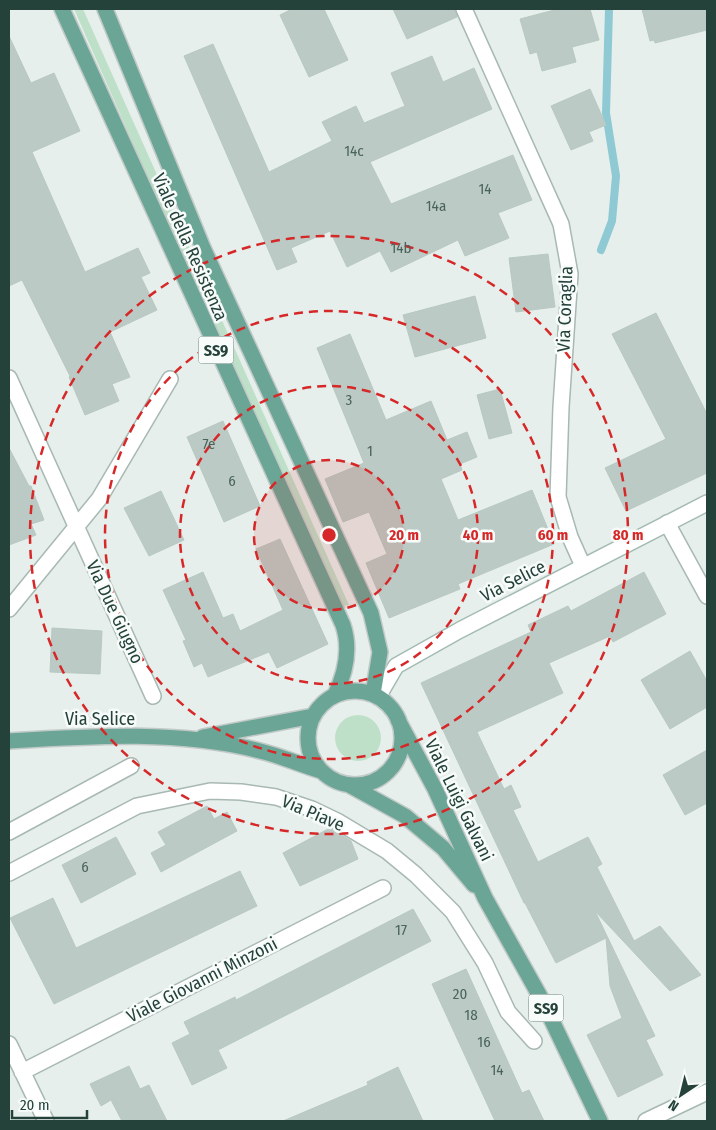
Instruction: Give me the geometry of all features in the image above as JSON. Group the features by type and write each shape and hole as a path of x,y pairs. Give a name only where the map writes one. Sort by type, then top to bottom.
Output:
{"main road":[{"name":"Viale della Resistenza","path":"62,9 343,625 348,641 347,654 336,695"},
{"name":"Viale della Resistenza","path":"105,9 203,248 371,613 380,652 376,696"},
{"path":"361,691 376,696 394,711 402,734 401,748 391,767 375,780 362,784 347,784 334,780 321,771 313,759 308,745 308,730 313,716 322,704 336,695 361,691"},
{"name":"Via Selice","path":"191,739 313,716"},
{"name":"Viale Luigi Galvani","path":"398,720 439,798 485,898 542,1000 600,1121"},
{"name":"Via Selice","path":"9,741 80,737 191,739 259,751 321,771"},
{"name":"Viale Luigi Galvani","path":"347,784 405,816 443,848 485,898"}],"street":[{"name":"Via Coraglia","path":"469,10 561,224 570,274 560,407 558,497 570,537 583,566"},
{"name":"Via Due Giugno","path":"9,378 153,696"},
{"path":"9,609 99,499 123,462 170,379"},
{"name":"Via Selice","path":"376,696 396,666 460,630 707,503"},
{"path":"667,523 707,596"},
{"path":"9,832 131,766"},
{"name":"Via Piave","path":"9,874 137,806 210,791 240,792 276,797 312,809 337,821 387,851 416,875 453,912 485,963 508,1012 534,1041"},
{"name":"Viale Giovanni Minzoni","path":"22,1072 383,888"},
{"path":"9,1044 46,1121"},
{"path":"646,1121 707,1092"}],"green space":[{"path":"74,9 83,9 349,605 343,606 198,291"},
{"path":"363,715 367,716 377,725 380,729 380,747 371,757 363,761 353,761 345,757 336,747 335,733 339,725 349,716"}],"building":[{"path":"292,9 324,9 348,60 309,77 280,15"},
{"path":"393,9 455,9 457,17 407,39"},
{"path":"558,9 590,9 599,40 572,47 576,62 542,71 537,52 530,54 520,19"},
{"path":"642,9 707,9 707,30 655,43 654,40 650,41"},
{"path":"9,36 31,83 54,73 80,131 32,152 85,272 138,248 150,273 141,277 157,310 110,332 130,377 112,384 119,401 85,415 70,376 22,280 9,286"},
{"path":"213,44 269,172 332,141 322,122 356,106 364,123 405,106 391,73 432,56 443,82 474,68 492,109 370,162 391,204 513,155 532,200 498,213 509,238 465,256 458,240 391,272 380,251 347,267 330,231 291,248 297,262 277,270 184,56"},
{"path":"590,89 606,125 589,132 593,141 571,150 551,106"},
{"path":"548,254 555,307 516,312 509,258"},
{"path":"475,296 486,338 415,357 403,315"},
{"path":"656,313 707,414 707,473 626,511 605,468 666,439 612,334"},
{"path":"350,334 386,420 431,401 447,440 467,432 477,457 460,464 462,470 441,479 458,520 532,490 554,544 458,584 460,589 389,618 366,563 387,554 369,512 343,522 325,479 364,463 317,348"},
{"path":"500,389 512,433 489,439 477,395"},
{"path":"223,421 260,506 224,522 187,437"},
{"path":"9,448 29,486 31,486 44,520 31,524 36,535 9,545"},
{"path":"161,491 184,540 149,556 124,508"},
{"path":"280,539 328,644 277,668 269,652 208,677 202,663 194,667 183,641 186,640 163,590 203,572 223,618 233,614 240,631 283,610 256,549"},
{"path":"644,572 666,614 613,642 610,636 549,663 563,693 477,732 504,789 511,785 521,807 513,810 538,862 588,837 602,864 597,867 634,941 660,926 701,975 670,991 595,911 655,1036 646,1040 663,1075 618,1097 587,1035 622,1018 610,986 606,938 556,963 524,903 421,683 531,632 528,625 568,606 571,611"},
{"path":"52,628 102,631 100,674 50,672"},
{"path":"690,651 707,681 707,707 670,729 641,680"},
{"path":"707,750 707,803 685,815 663,775"},
{"path":"207,806 214,819 227,812 237,831 161,872 151,853 166,845 158,832"},
{"path":"330,828 351,841 358,859 300,886 283,853"},
{"path":"116,837 136,874 81,903 62,865"},
{"path":"240,871 257,906 54,1004 10,918 53,898 76,948"},
{"path":"413,909 431,941 218,1050 227,1068 192,1085 172,1043 190,1034 184,1022 235,997 236,1000"},
{"path":"466,969 522,1093 529,1090 544,1121 495,1121 432,984"},
{"path":"129,1066 140,1089 149,1085 167,1121 122,1121 111,1100 101,1106 90,1084"},
{"path":"398,1067 423,1121 283,1121 368,1085 367,1082"}],"waterway":[{"path":"601,250 612,221 616,176 606,113 609,9"}]}
